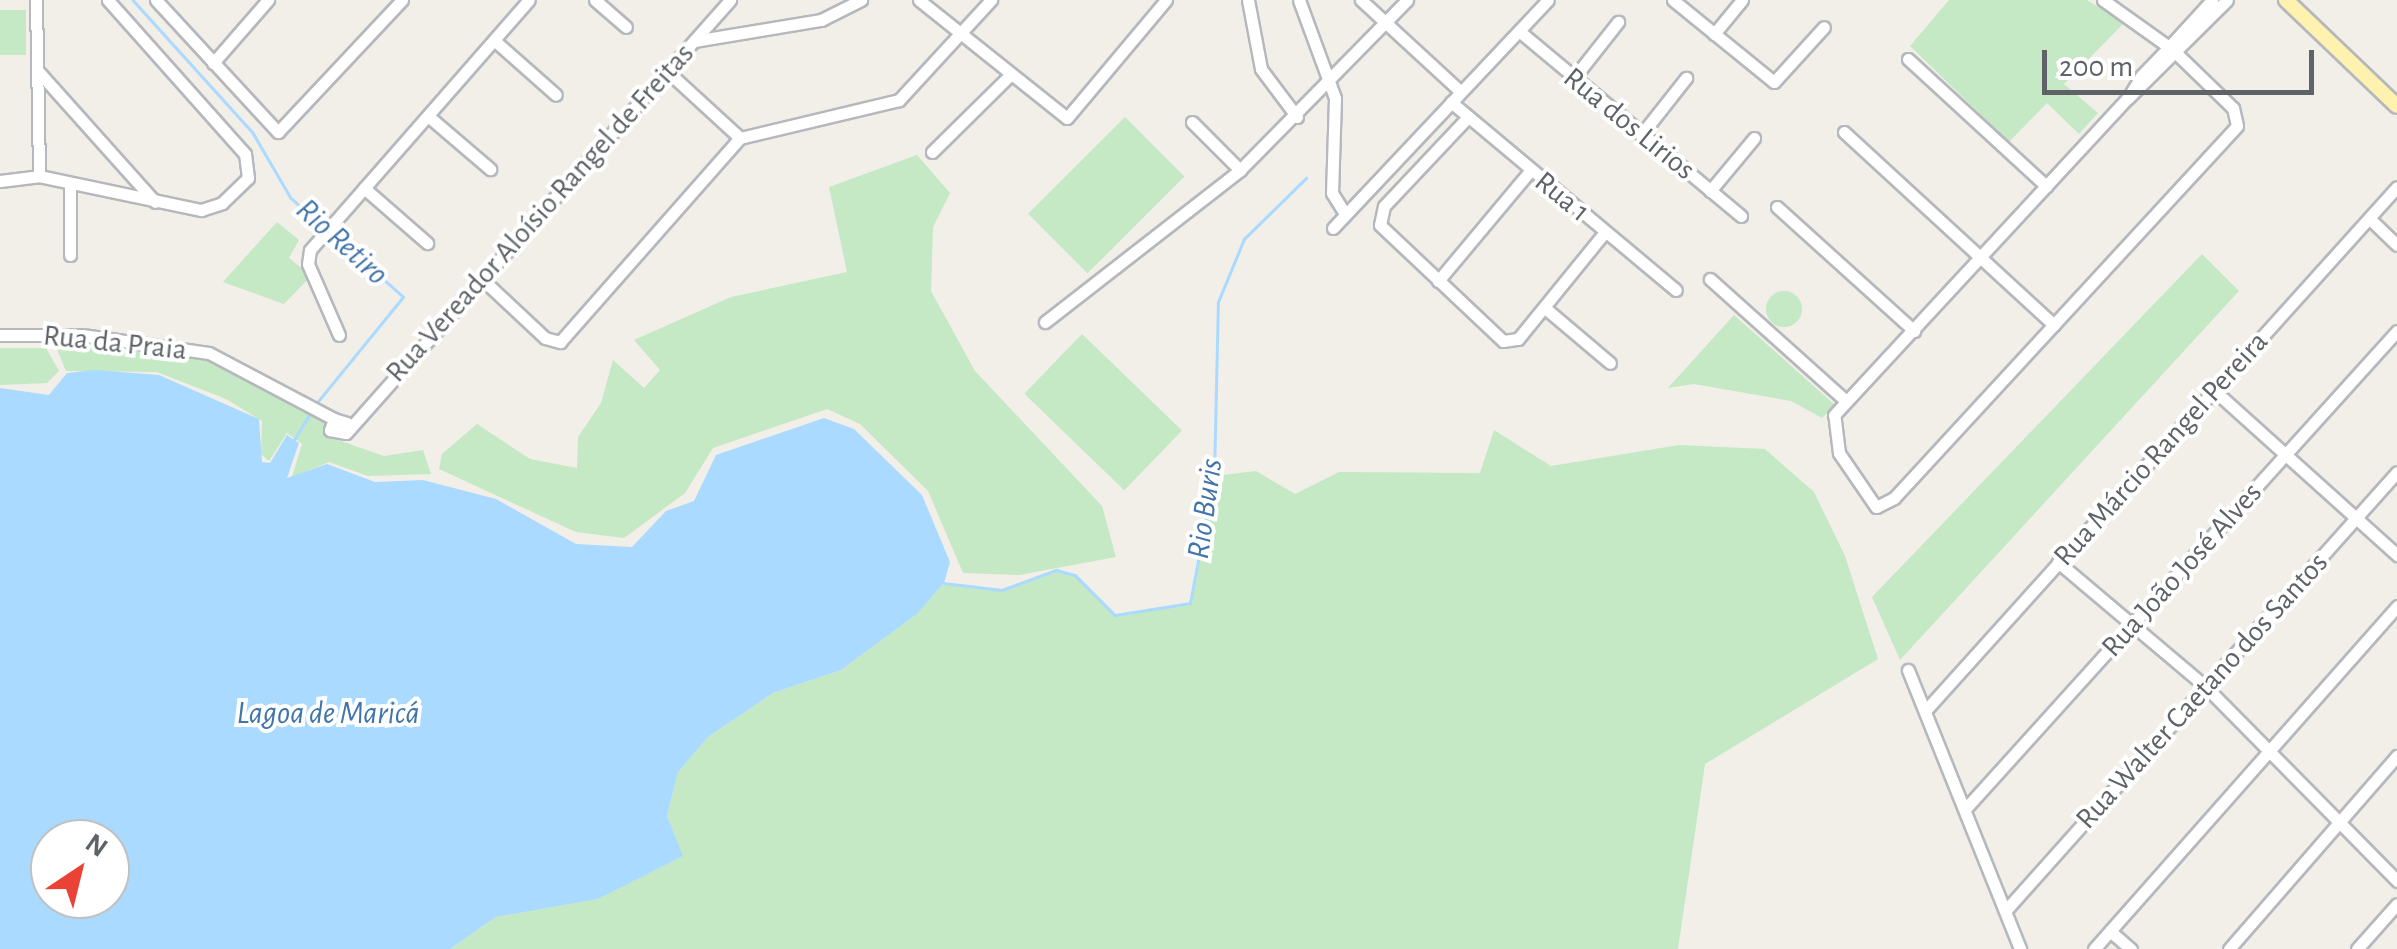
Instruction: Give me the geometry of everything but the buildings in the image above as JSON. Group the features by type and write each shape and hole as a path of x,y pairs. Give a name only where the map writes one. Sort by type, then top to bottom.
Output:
{"main road":[{"path":"2286,0 2397,106"}],"street":[{"path":"36,0 38,176"},
{"path":"0,181 38,176 154,202 216,207 245,183 245,154 108,0"},
{"path":"156,0 278,132 402,0"},
{"path":"213,63 268,0"},
{"path":"339,336 308,264 322,236 529,0"},
{"path":"595,0 626,27"},
{"name":"Rua Vereador Aloísio Rangel de Freitas","path":"334,419 347,423 730,0"},
{"path":"694,41 821,20 861,0"},
{"path":"919,0 1008,77 1067,118 1166,0"},
{"path":"482,278 545,338 560,342 740,138 899,100 991,0"},
{"path":"1248,0 1261,70 1297,117"},
{"path":"1299,0 1331,82 1332,200 1345,214"},
{"path":"1361,0 1460,91"},
{"path":"1045,322 1240,170 1297,117 1407,0"},
{"path":"1332,228 1548,0"},
{"path":"1673,0 1776,82 1824,27"},
{"path":"1714,34 1742,0"},
{"path":"2104,0 2173,51 2233,108 2237,126 1886,505 1868,501 1839,453 1830,425 1846,401 2128,98 2173,51 2227,0"},
{"path":"2173,51 2212,0"},
{"path":"1573,80 1618,22"},
{"name":"Rua dos Lirios","path":"1518,31 1741,216"},
{"path":"495,41 556,95"},
{"path":"1908,59 2046,186"},
{"path":"37,70 154,202"},
{"path":"667,70 740,138"},
{"path":"932,152 1008,77"},
{"path":"1641,135 1686,78"},
{"name":"Rua 1","path":"1451,102 1530,172 1676,290"},
{"path":"428,116 490,169"},
{"path":"1468,118 1379,218 1506,343 1545,308 1605,232"},
{"path":"1192,122 1240,170"},
{"path":"1844,132 2054,325"},
{"path":"1710,191 1754,138"},
{"path":"1438,280 1530,172"},
{"path":"70,185 70,255"},
{"name":"Rua Márcio Rangel Pereira","path":"1925,711 2397,187"},
{"path":"364,188 427,243"},
{"path":"1777,207 1914,331"},
{"path":"2370,218 2397,245"},
{"path":"1710,279 1846,401"},
{"path":"1545,308 1610,362"},
{"name":"Rua João José Alves","path":"1966,808 2397,331"},
{"name":"Rua da Praia","path":"0,335 82,335 209,353 316,404 334,419"},
{"path":"2216,392 2397,556"},
{"name":"Rua Walter Caetano dos Santos","path":"2006,910 2397,472"},
{"path":"2058,562 2206,688 2342,820 2397,880"},
{"path":"2094,949 2397,606"},
{"path":"1908,670 2020,949"},
{"path":"2229,949 2397,756"},
{"path":"2357,949 2397,904"},
{"path":"2110,932 2130,949"}],"green space":[{"path":"1949,0 2087,0 2124,23 2064,84 2098,113 2079,134 2047,103 2009,142 1910,46"},
{"path":"0,10 26,10 26,55 0,55"},
{"path":"1125,117 1184,176 1088,273 1028,214"},
{"path":"917,155 950,193 933,227 931,291 975,371 1102,506 1116,557 1019,575 963,573 928,491 860,424 827,409 713,448 685,493 624,538 576,532 439,469 442,454 477,424 530,459 577,468 578,437 601,403 613,360 644,388 660,370 634,340 731,297 847,272 829,187"},
{"path":"277,222 299,240 289,258 311,276 284,304 223,282"},
{"path":"2202,254 2239,291 1900,660 1872,597"},
{"path":"1784,291 1797,296 1802,309 1797,322 1784,327 1771,322 1766,309 1771,296"},
{"path":"1734,315 1835,405 1822,418 1791,401 1694,384 1668,388"},
{"path":"1082,334 1182,431 1124,490 1024,394"},
{"path":"53,340 209,356 323,413 329,437 384,456 423,450 431,474 368,476 329,462 292,477 302,444 287,433 269,461 261,454 262,421 226,399 157,372 66,371"},
{"path":"0,348 46,348 59,371 47,383 0,385"},
{"path":"1494,430 1551,466 1679,445 1765,449 1814,492 1845,556 1878,659 1705,764 1678,949 450,949 496,917 598,899 682,856 667,816 678,772 708,737 773,693 841,670 917,614 944,583 1002,590 1056,570 1075,575 1115,615 1190,603 1214,476 1256,471 1295,494 1339,472 1480,473"}],"water":[{"name":"Lagoa de Maricá","path":"95,370 159,375 259,419 262,462 270,463 287,435 299,443 287,478 327,464 375,482 423,480 496,499 576,544 632,547 666,511 694,501 716,455 824,418 854,429 922,495 950,562 944,583 917,614 841,670 773,693 708,737 678,772 667,816 683,856 598,899 496,917 450,949 0,949 0,388 49,395 67,373"}],"waterway":[{"name":"Rio Retiro","path":"133,0 253,133 291,198 324,227"},
{"name":"Rio Buris","path":"944,583 1002,590 1056,570 1075,575 1115,615 1190,603 1214,476 1218,302 1244,239 1306,178"},
{"name":"Rio Retiro","path":"315,405 403,297 330,232"},
{"name":"Rio Retiro","path":"294,440 311,412"}]}
